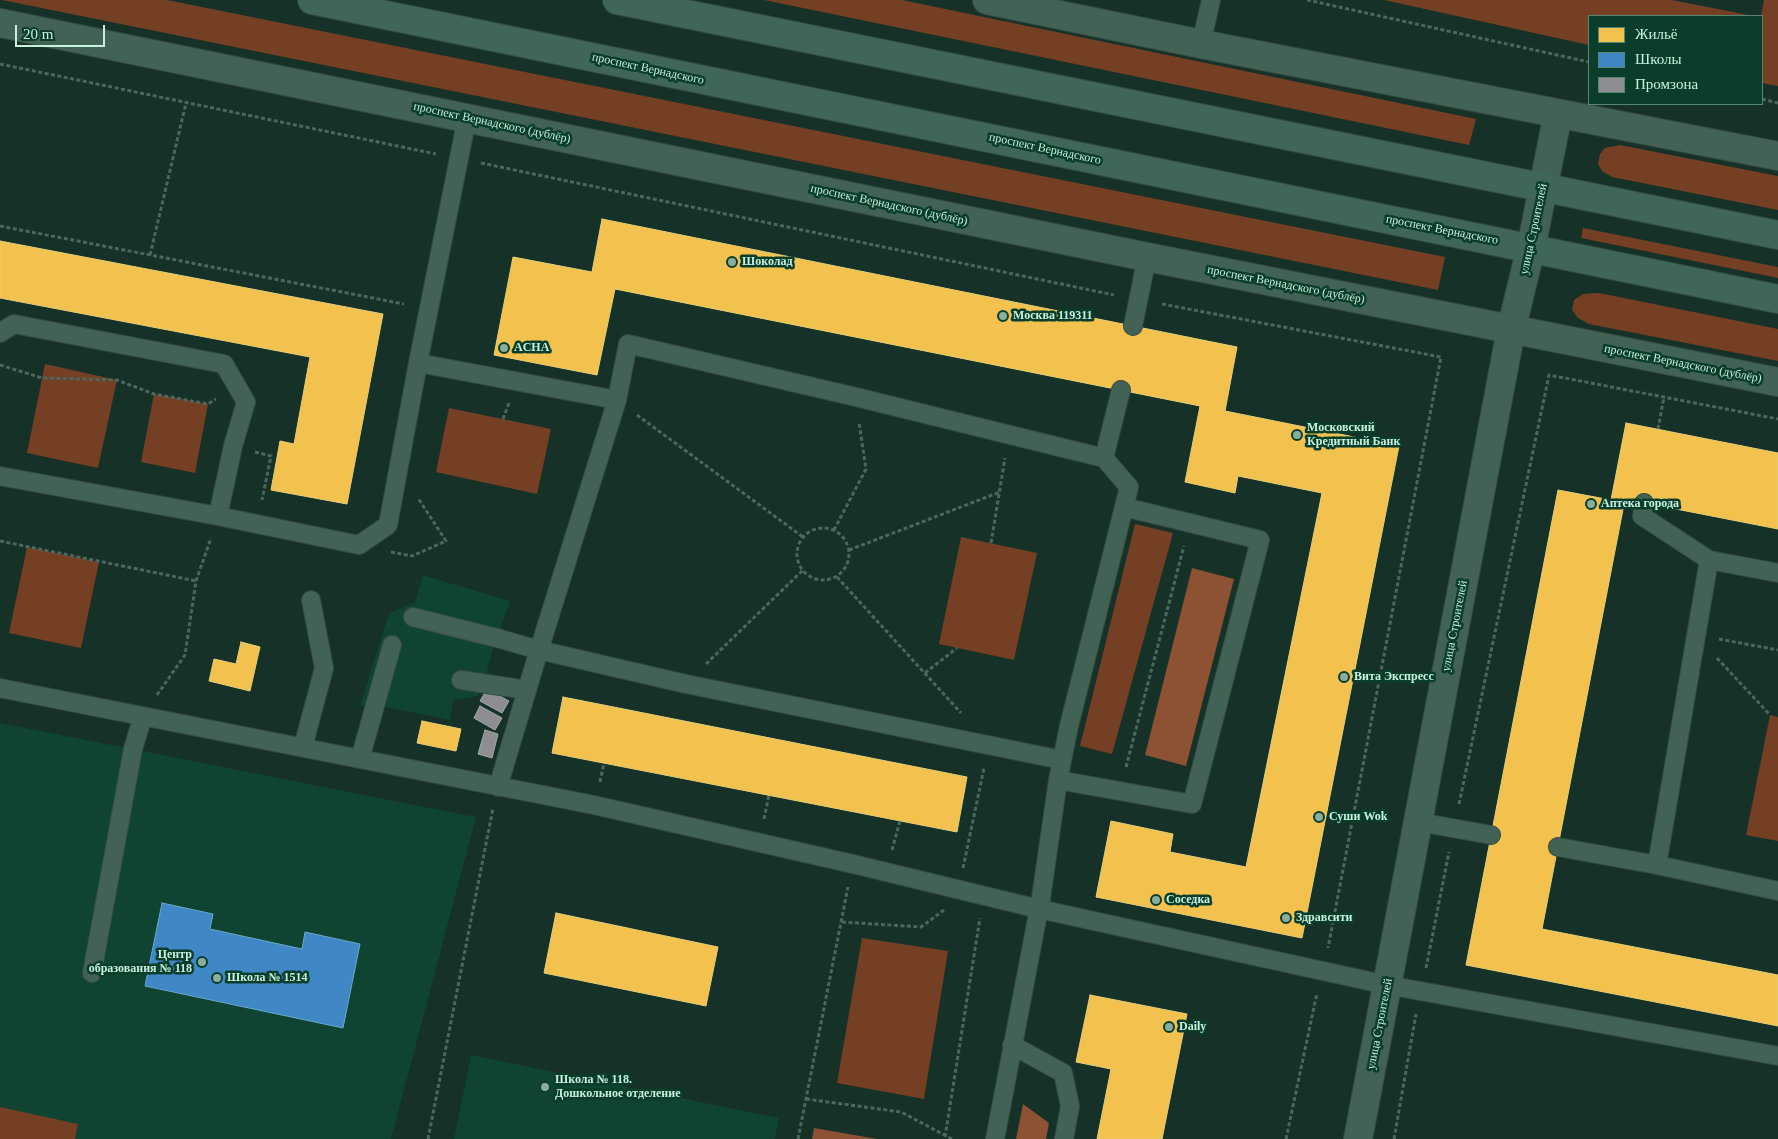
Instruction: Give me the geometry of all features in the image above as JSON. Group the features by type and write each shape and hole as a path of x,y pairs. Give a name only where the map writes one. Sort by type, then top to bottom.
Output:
{"main road":[{"name":"проспект Вернадского","path":"312,0 1778,299"},
{"path":"617,0 1778,235"}],"street":[{"path":"987,0 1201,44 1778,156"},
{"name":"проспект Вернадского (дублёр)","path":"0,23 1147,258 1778,382"},
{"name":"улица Строителей","path":"1358,1139 1511,330 1531,248 1558,114"}],"lane":[{"path":"1201,44 1211,0"},
{"path":"0,476 218,516 359,545 388,525 467,118"},
{"path":"1133,326 1147,258"},
{"path":"0,333 14,324 224,364 246,402 233,446 218,516"},
{"path":"498,787 617,400 628,344 856,397 1104,458 1129,487 1069,726 1058,780 1039,909 994,1139"},
{"path":"418,363 617,400"},
{"path":"1104,458 1121,390"},
{"path":"1644,503 1642,516 1710,560 1778,573"},
{"path":"1058,780 1192,804 1260,540 1124,507"},
{"path":"1656,865 1710,560"},
{"path":"303,747 324,668 311,600"},
{"path":"413,617 539,650 686,684 1062,760"},
{"path":"360,759 392,645"},
{"path":"462,680 527,690"},
{"path":"0,688 594,805 1039,909 1387,985 1778,1056"},
{"path":"92,973 134,749 143,716"},
{"path":"1418,822 1491,835"},
{"path":"1558,847 1656,865 1778,891"},
{"path":"1012,1045 1063,1073 1070,1106 1064,1139"}],"path":[{"path":"1307,0 1588,62"},
{"path":"1763,99 1778,103"},
{"path":"150,255 186,102"},
{"path":"0,226 395,303"},
{"path":"0,365 42,378 117,380 154,394 208,404 237,384"},
{"path":"1394,1139 1420,990 1549,375 1778,419"},
{"path":"834,530 866,469 856,397"},
{"path":"1658,429 1664,397"},
{"path":"617,400 803,537"},
{"path":"991,544 1009,435"},
{"path":"233,446 271,456 257,525"},
{"path":"398,468 446,541 412,556"},
{"path":"849,550 1000,492"},
{"path":"143,716 185,655 196,581 218,516"},
{"path":"1120,790 1190,524"},
{"path":"817,528 834,530 841,534 849,550 847,565 837,577 822,580 815,579 803,570 799,562 797,553 799,544 803,537 817,528"},
{"path":"0,541 196,581"},
{"path":"686,684 803,570"},
{"path":"837,577 989,744 959,890 953,903 922,927 842,922"},
{"path":"1696,635 1778,650"},
{"path":"1696,635 1770,715"},
{"path":"924,673 957,648"},
{"path":"428,1139 498,787"},
{"path":"798,1139 852,864"},
{"path":"945,1137 981,910"},
{"path":"806,1099 901,1112 945,1137 952,1139"}],"shaded area":[{"path":"2,0 167,0 1445,257 1438,290"},
{"path":"764,0 902,0 1476,119 1469,145"},
{"path":"1384,0 1672,0 1748,15 1588,15 1588,45"},
{"path":"1764,0 1778,0 1778,86 1763,83 1763,15 1761,15"},
{"path":"1620,145 1778,176 1778,210 1612,177 1602,171 1598,164 1600,154 1605,148"},
{"path":"1583,228 1778,267 1778,278 1581,238"},
{"path":"1599,293 1778,329 1778,361 1589,324 1578,318 1572,310 1574,300 1583,294"},
{"path":"45,364 117,380 98,468 27,453"},
{"path":"154,394 208,404 195,473 141,462"},
{"path":"449,408 551,429 537,494 436,472"},
{"path":"1135,524 1173,533 1112,754 1080,746"},
{"path":"961,537 1037,553 1014,660 939,644"},
{"path":"27,547 99,562 81,648 9,633"},
{"path":"1192,568 1234,579 1186,766 1145,755"},
{"path":"423,575 510,601 478,696 453,700 450,720 375,705 360,706 389,613 415,603"},
{"path":"1770,715 1778,717 1778,841 1746,835"},
{"name":"Школа № 1514","path":"0,723 476,817 391,1139 0,1139"},
{"path":"862,938 948,951 924,1099 837,1083"},
{"name":"Школа № 118. Дошкольное отделение","path":"471,1055 779,1118 775,1139 454,1139"},
{"path":"1023,1104 1049,1123 1046,1139 1016,1139"},
{"path":"0,1107 78,1124 75,1139 0,1139"},
{"path":"814,1128 877,1139 812,1139"}],"building: Жильё":[{"path":"602,219 1237,347 1225,411 1399,446 1302,938 1096,897 1111,821 1173,834 1170,852 1246,867 1322,493 1238,476 1235,493 1185,482 1200,406 615,289 597,375 494,355 513,257 592,272"},
{"path":"0,241 383,314 347,504 271,490 280,441 294,444 310,357 0,298"},
{"path":"1626,423 1778,453 1778,529 1625,499 1542,929 1778,975 1778,1026 1466,965 1558,490 1611,500"},
{"path":"241,642 260,647 250,691 209,681 214,659 236,664"},
{"path":"563,697 967,777 957,832 552,753"},
{"path":"422,721 461,729 456,751 417,743"},
{"path":"556,913 718,947 706,1006 544,973"},
{"path":"1090,995 1187,1014 1162,1139 1097,1139 1111,1069 1076,1062"}],"building: Школы":[{"path":"162,903 213,914 210,929 302,949 305,932 360,944 343,1028 145,986"}],"building: Промзона":[{"path":"487,689 509,701 502,713 480,701"},
{"path":"480,706 502,718 495,730 474,718"},
{"path":"485,730 498,734 492,758 478,754"}],"place":[{"name":"Шоколад","path":"732,262"},
{"name":"Москва 119311","path":"1003,316"},
{"name":"ACHA","path":"504,348"},
{"name":"Московский Кредитный Банк","path":"1297,435"},
{"name":"Аптека города","path":"1591,504"},
{"name":"Вита Экспресс","path":"1344,677"},
{"name":"Суши Wok","path":"1319,817"},
{"name":"Соседка","path":"1156,900"},
{"name":"Здравсити","path":"1286,918"},
{"name":"Центр образования № 118","path":"202,962"},
{"name":"Школа № 1514","path":"217,978"},
{"name":"Daily","path":"1169,1027"},
{"name":"Школа № 118. Дошкольное отделение","path":"545,1087"}]}
